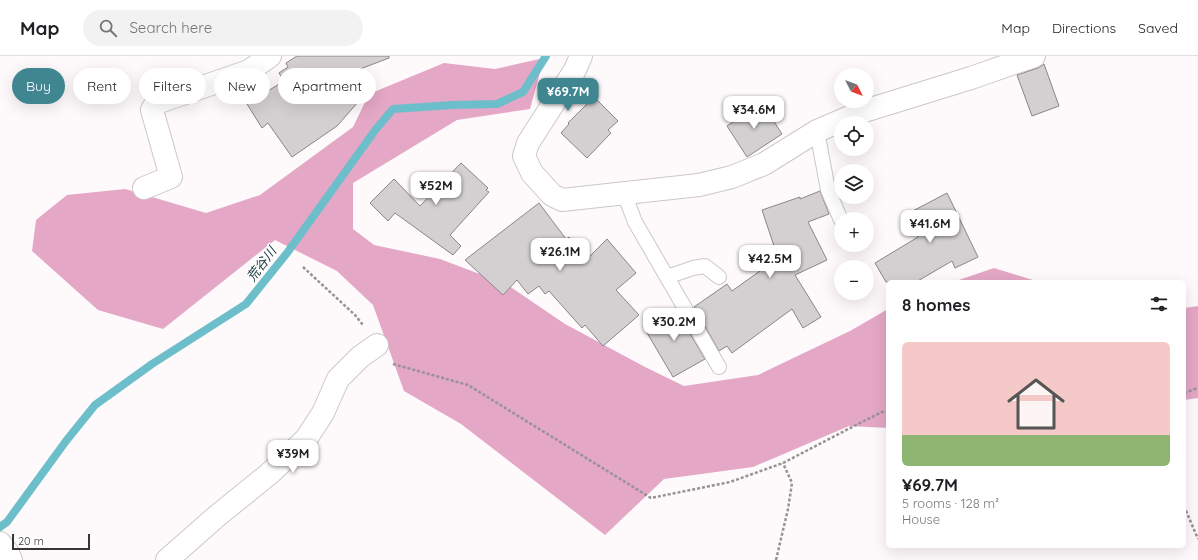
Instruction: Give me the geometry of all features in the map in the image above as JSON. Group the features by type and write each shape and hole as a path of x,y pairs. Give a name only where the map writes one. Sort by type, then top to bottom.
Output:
{"street":[{"path":"144,188 171,177 152,110 156,103 249,71 270,56"},
{"path":"581,56 576,70 528,144 524,156 532,173 552,195 562,200 699,185 732,177 764,164 817,131 861,112 971,78 1034,56"},
{"path":"167,560 217,516 269,474 306,439 323,414 338,378 360,357 377,345"},
{"path":"0,543 8,553 11,560"}],"lane":[{"path":"817,131 828,190 838,212"},
{"path":"624,193 636,222 719,367"},
{"path":"667,277 693,268 705,266 719,277"}],"path":[{"path":"303,267 355,314 392,364 468,385 651,498 730,482 783,463 869,418 886,411"},
{"path":"1186,392 1198,388"},
{"path":"776,560 788,509 792,483 783,463"},
{"path":"1186,511 1198,539"}],"shaded area":[{"path":"544,58 530,109 457,120 353,183 353,229 374,245 440,259 506,284 565,324 684,386 758,375 850,331 886,310 886,428 849,426 753,467 664,479 605,535 461,424 404,391 373,305 337,271 275,240 163,329 98,310 32,251 36,220 67,195 125,189 206,213 260,195 353,127 364,104 376,104 376,91 444,63 495,69"},
{"path":"994,268 1033,280 959,280"},
{"path":"1198,306 1198,398 1186,400 1186,308"}],"building":[{"path":"297,56 389,56 389,58 363,68 286,68 288,67 286,63"},
{"path":"1044,64 1059,106 1032,116 1017,75 1038,68"},
{"path":"278,85 278,104 356,104 337,126 292,157 268,123 262,128 247,104 270,104 270,90"},
{"path":"594,97 618,121 608,130 611,133 587,158 561,133 569,124 568,123"},
{"path":"762,103 782,134 747,157 727,126"},
{"path":"461,163 488,188 486,190 489,192 450,235 461,246 453,255 395,213 388,221 370,203 394,179 420,206"},
{"path":"820,191 829,214 808,222 827,260 795,275 821,317 803,328 792,309 732,353 727,346 719,351 694,307 727,284 732,291 778,258 762,210 800,197 800,199"},
{"path":"947,193 978,257 955,268 952,261 919,280 886,280 886,282 875,263 918,237 907,214"},
{"path":"539,203 566,239 569,237 587,259 607,239 636,273 616,290 639,315 603,346 585,325 582,328 549,291 545,294 539,286 528,294 517,280 503,295 465,260"},
{"path":"675,308 705,359 673,377 643,326"}],"waterway":[{"name":"荒谷川","path":"0,527 7,522 66,441 95,405 152,364 246,304 287,253 376,129 393,109 497,104 523,92 546,56"}]}
